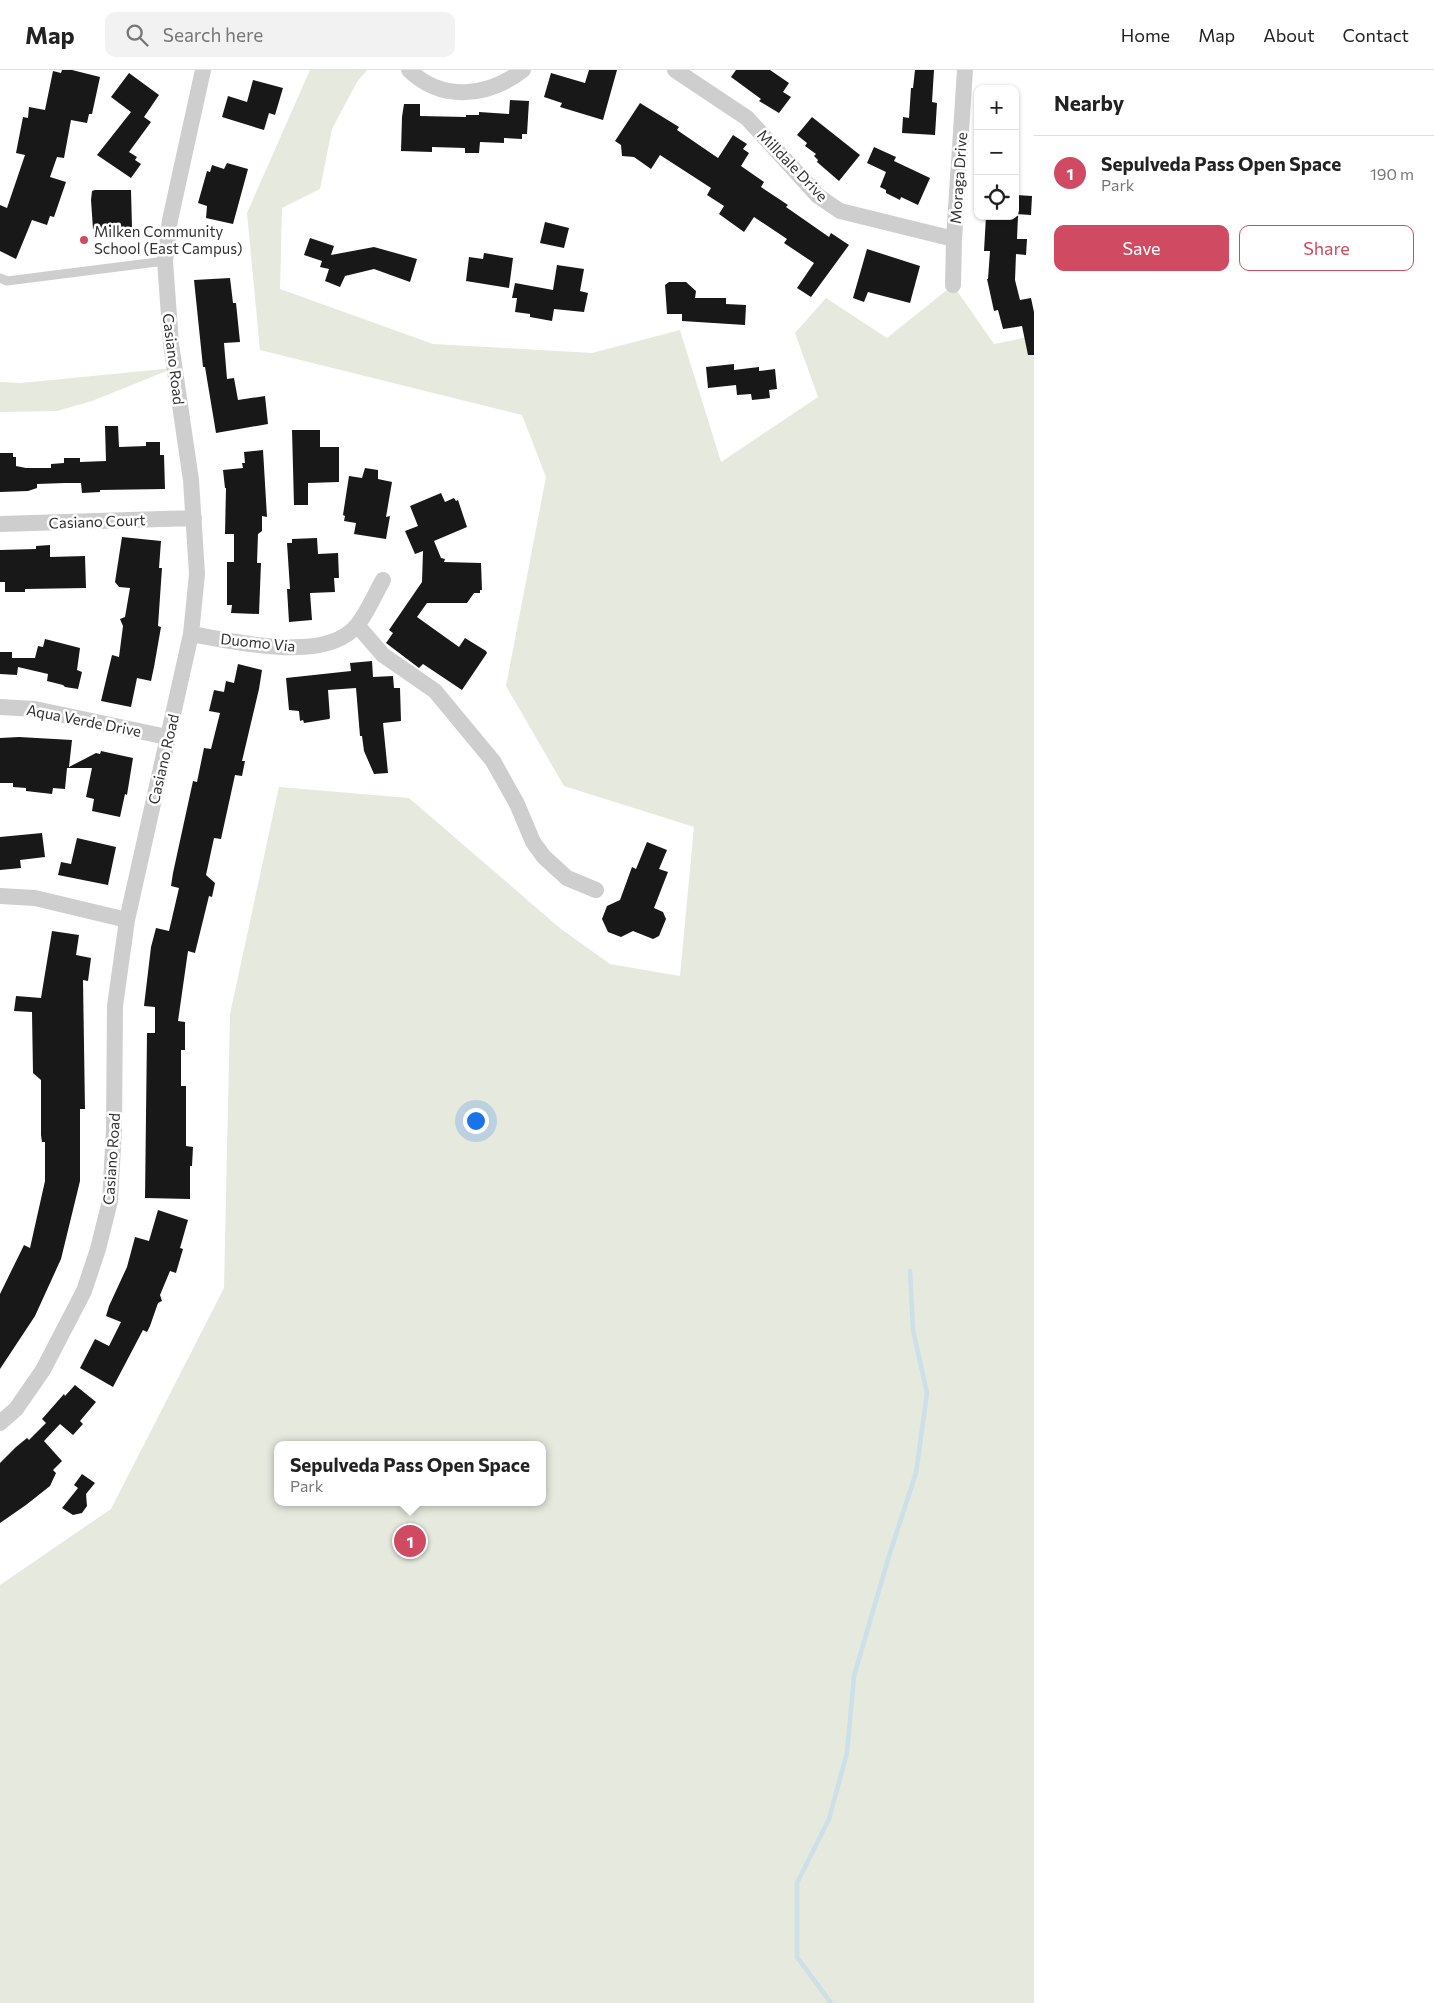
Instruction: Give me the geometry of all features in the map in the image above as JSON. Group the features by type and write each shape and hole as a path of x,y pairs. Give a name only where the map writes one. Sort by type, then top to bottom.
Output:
{"street":[{"name":"Casiano Road","path":"0,1423 16,1409 43,1370 84,1291 98,1249 110,1201 114,1128 115,1006 127,920 191,634 197,574 191,480 171,344 165,261 170,220 203,70"},
{"path":"409,70 420,80 442,90 468,92 490,89 512,79 523,70"},
{"name":"Milldale Drive","path":"675,70 747,118 818,196 840,211 954,239"},
{"name":"Moraga Drive","path":"953,285 954,239 965,70"},
{"name":"Casiano Court","path":"0,524 194,518"},
{"name":"Duomo Via","path":"191,634 272,647 310,647 338,640 357,625 383,580"},
{"path":"357,625 383,655 435,691 493,761 517,804 533,842 544,857 567,878 596,890"},
{"name":"Aqua Verde Drive","path":"0,707 35,708 167,737"},
{"path":"0,896 35,898 127,920"}],"lane":[{"path":"0,278 7,280 165,261"}],"shaded area":[{"path":"310,70 367,70 357,82 332,129 320,189 282,208 280,289 433,344 592,353 680,330 721,462 818,397 795,333 826,298 887,338 953,285 994,344 1034,336 1034,2003 0,2003 0,1585 111,1509 224,1288 230,1014 279,787 409,798 561,929 610,964 680,976 694,827 564,786 506,686 546,477 522,415 260,350 247,213"},
{"path":"174,368 92,401 57,411 0,412 0,382 21,383"}],"building":[{"path":"62,70 72,70 100,77 92,114 89,114 87,123 71,120 64,158 57,157 50,177 66,182 54,217 50,216 47,225 32,220 16,259 0,251 0,205 7,208 25,155 16,153 23,117 28,118 29,107 45,110 53,71 61,73"},
{"path":"589,70 617,70 603,120 560,107 562,103 544,97 551,73 585,83"},
{"path":"736,70 770,70 789,83 783,92 791,97 779,113 759,101 761,99 731,77"},
{"path":"915,70 934,70 932,102 937,103 935,135 902,133 903,117 909,118 911,88 913,88"},
{"path":"129,73 159,95 144,117 151,122 129,152 137,157 135,160 141,164 131,178 97,155 131,112 111,97"},
{"path":"253,80 283,88 275,115 269,113 264,130 222,117 228,96 247,102"},
{"path":"510,100 529,101 527,134 522,134 522,139 504,138 504,143 480,142 479,153 465,153 465,148 432,147 432,152 401,151 404,104 420,104 420,116 466,117 466,115 479,115 479,112 509,114"},
{"path":"640,103 679,127 677,130 718,158 733,135 747,144 743,149 749,153 741,166 764,182 761,187 829,237 831,233 849,245 811,297 797,288 814,263 784,243 787,239 754,217 744,232 719,214 724,206 707,195 711,188 660,155 651,169 634,157 622,156 621,145 615,141"},
{"path":"812,117 860,155 839,181 817,162 818,160 814,156 816,154 805,146 807,143 797,135"},
{"path":"874,147 896,157 894,161 930,178 918,205 901,197 900,200 886,193 886,190 880,187 886,172 867,163"},
{"path":"227,163 248,169 233,224 206,218 207,206 198,203 207,171 210,172 212,165 224,169"},
{"path":"131,190 132,228 93,229 91,200 92,191"},
{"path":"1019,195 1032,196 1031,215 1019,214"},
{"path":"986,220 1018,220 1017,239 1027,239 1026,255 1016,254 1015,280 1020,300 1031,298 1034,312 1034,355 1028,355 1022,326 1003,329 998,310 994,311 987,279 990,251 984,251"},
{"path":"545,222 569,228 564,248 540,243"},
{"path":"310,238 334,246 331,255 374,247 417,259 410,282 374,269 345,276 340,287 325,281 329,269 320,267 322,261 304,255"},
{"path":"867,249 920,266 910,303 868,292 864,302 853,298"},
{"path":"484,253 513,258 509,288 466,281 469,257 483,259"},
{"path":"557,265 584,269 580,291 588,293 584,312 554,309 552,321 530,317 530,314 515,312 517,298 512,298 515,283 553,290"},
{"path":"230,278 233,303 236,303 240,342 224,343 227,379 234,378 238,400 265,396 268,424 216,433 205,367 203,367 194,280"},
{"path":"669,282 686,282 696,291 695,298 726,298 726,304 746,305 745,325 682,321 682,314 667,314 665,285"},
{"path":"734,364 734,370 759,367 759,371 775,369 777,389 769,390 770,398 752,400 751,394 737,395 736,385 708,388 706,367"},
{"path":"105,426 118,426 119,447 146,446 146,442 160,442 160,455 164,455 165,489 100,490 100,492 82,493 81,483 65,483 37,484 37,488 28,491 0,492 0,453 13,453 13,457 16,457 16,466 26,468 51,468 51,464 64,463 64,458 80,458 80,462 106,461"},
{"path":"292,430 320,430 320,447 339,447 339,482 308,483 308,505 294,505"},
{"path":"263,450 267,517 262,516 262,531 258,534 257,563 261,563 259,614 231,613 232,605 227,605 227,562 234,562 234,534 225,534 226,488 223,470 243,468 242,463 245,463 244,452"},
{"path":"365,468 378,470 378,479 392,482 386,517 390,516 386,539 354,534 356,523 344,521 345,516 343,515 349,476 362,478"},
{"path":"441,493 445,502 454,498 456,501 458,500 467,527 434,541 441,558 445,559 444,562 481,563 482,590 480,590 480,593 474,593 467,603 427,603 417,617 459,647 465,638 486,651 487,653 462,690 423,664 419,668 386,643 393,633 389,630 422,582 423,551 415,554 405,531 418,526 410,506"},
{"path":"122,537 161,541 159,568 162,568 158,626 161,627 154,667 151,681 137,678 131,707 101,701 112,655 119,657 123,626 120,619 125,617 130,588 119,587 115,582"},
{"path":"317,538 318,554 338,553 339,578 334,578 335,592 310,593 312,620 289,622 287,589 290,589 287,543 292,543 292,539"},
{"path":"50,545 50,557 85,556 86,588 25,589 25,592 5,592 5,582 0,582 0,550 36,549 36,546"},
{"path":"45,639 80,648 77,670 82,672 78,689 47,681 48,674 18,667 17,675 0,674 0,652 12,652 12,658 35,658 38,646 43,647"},
{"path":"372,661 373,677 393,676 394,688 400,688 401,721 383,723 388,773 374,774 364,751 362,736 360,736 356,688 328,690 329,719 304,723 303,720 300,721 299,711 289,710 286,678 351,671 350,663"},
{"path":"238,664 262,670 259,689 242,761 245,761 242,776 235,775 221,839 214,838 206,875 215,883 212,897 209,896 195,953 188,951 178,1021 185,1022 185,1050 181,1050 181,1086 186,1086 186,1146 193,1147 192,1166 190,1166 190,1199 145,1198 147,1033 155,1033 155,1007 144,1006 151,947 156,928 169,931 179,888 171,886 173,873 193,781 197,782 204,748 211,749 220,713 209,711 214,690 224,692 226,681 234,683"},
{"path":"19,737 72,740 69,767 96,753 100,754 101,751 133,758 127,795 125,794 120,817 92,811 94,799 86,797 92,768 67,768 65,789 53,788 52,794 26,791 26,788 13,787 13,783 0,783 0,738"},
{"path":"42,833 45,857 20,860 21,868 0,870 0,837"},
{"path":"77,838 116,847 108,885 58,875 61,862 71,864"},
{"path":"647,842 667,850 659,869 668,872 654,908 663,912 666,919 659,936 653,939 633,931 621,937 608,932 602,919 607,906 620,900 632,867 636,869"},
{"path":"52,931 79,935 76,955 91,958 88,981 83,980 85,1109 80,1109 80,1181 61,1259 35,1316 0,1369 0,1294 24,1245 30,1248 45,1181 45,1142 42,1142 41,1135 41,1080 33,1073 32,1012 14,1011 16,996 41,998"},
{"path":"158,1210 188,1220 180,1248 183,1249 176,1273 170,1271 160,1295 162,1301 158,1303 147,1332 143,1330 113,1387 80,1368 95,1339 109,1346 121,1322 106,1316 109,1306 127,1267 135,1237 149,1241"},
{"path":"75,1385 96,1402 80,1421 83,1424 73,1435 60,1424 44,1441 62,1461 53,1470 56,1473 50,1486 0,1523 0,1463 27,1438 29,1440 46,1423 42,1419 64,1394 65,1396"},
{"path":"82,1474 95,1483 86,1494 87,1506 82,1513 73,1515 62,1508 78,1488 74,1485"}],"waterway":[{"path":"831,2003 797,1957 797,1883 829,1819 847,1753 854,1676 889,1556 916,1473 927,1393 913,1330 910,1271"}],"place":[{"name":"Milken Community School (East Campus)","path":"84,240"},
{"name":"Sepulveda Pass Open Space","path":"410,1541"}]}
